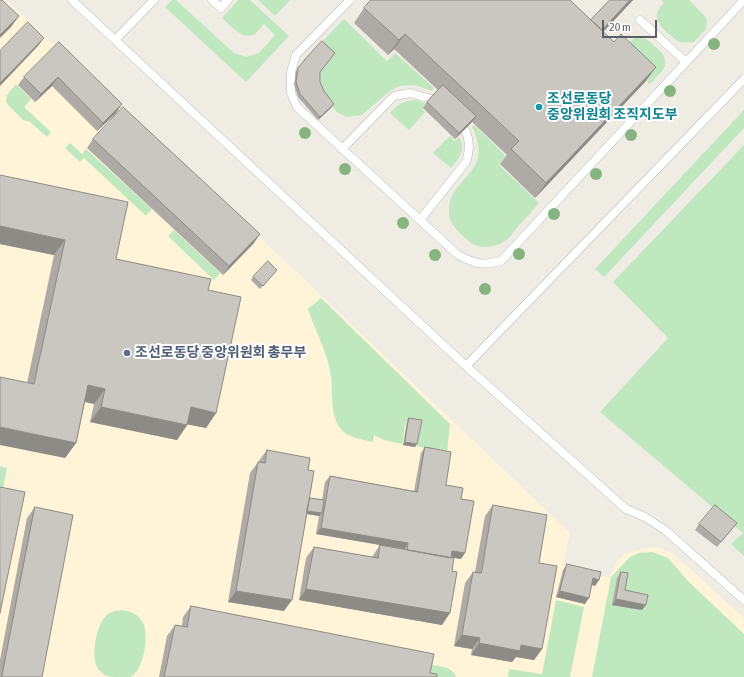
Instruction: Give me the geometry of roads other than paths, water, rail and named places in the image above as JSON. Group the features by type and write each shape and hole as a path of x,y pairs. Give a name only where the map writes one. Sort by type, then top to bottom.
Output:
{"lane":[{"path":"72,0 466,366 626,508 646,517 665,530 744,600"},
{"path":"115,40 154,0"},
{"path":"212,0 221,8 228,0"},
{"path":"350,0 296,55 291,72 291,93 297,107 458,255 475,264 489,264 501,261 744,0"},
{"path":"640,20 686,62"},
{"path":"466,366 744,79"},
{"path":"342,148 394,96 410,93 432,99"},
{"path":"420,220 466,162 470,151 468,136 465,129"}],"place":[{"name":"조선로동당 중앙위원회 조직지도부","path":"539,107"},
{"name":"조선로동당 중앙위원회 총무부","path":"127,353"}]}
